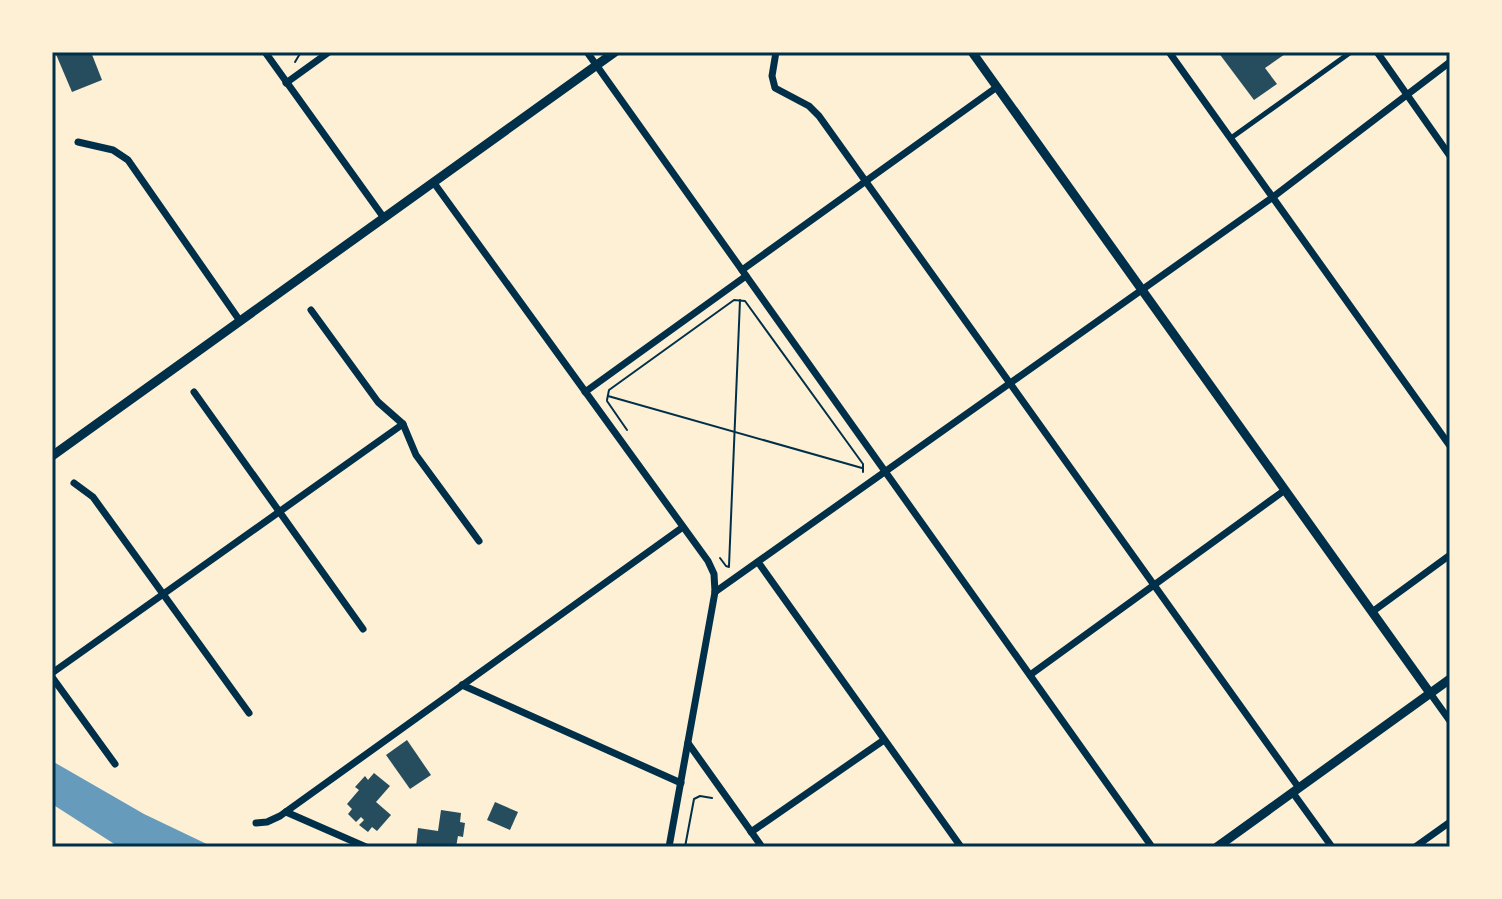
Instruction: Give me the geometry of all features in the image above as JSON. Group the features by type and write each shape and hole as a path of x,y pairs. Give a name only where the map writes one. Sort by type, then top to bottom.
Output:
{"street":[{"path":"265,52 384,218"},
{"path":"286,83 329,52"},
{"path":"587,52 1152,847"},
{"path":"52,456 615,52"},
{"path":"776,52 772,76 775,88 816,112 1154,585 1332,847"},
{"path":"972,52 1450,721"},
{"path":"1169,52 1450,446"},
{"path":"1231,138 1351,52"},
{"path":"1377,52 1450,156"},
{"path":"715,592 1273,197 1450,62"},
{"path":"585,392 997,87"},
{"path":"78,142 119,152 128,160 240,321"},
{"path":"434,183 711,567 715,592 669,847"},
{"path":"311,310 375,398 403,424 419,459 479,541"},
{"path":"194,392 363,629"},
{"path":"115,764 52,675 403,424"},
{"path":"74,483 93,497 249,713"},
{"path":"1030,675 1285,490"},
{"path":"256,823 286,812 683,527"},
{"path":"1372,612 1450,555"},
{"path":"758,562 961,847"},
{"path":"1217,847 1450,679"},
{"path":"462,685 681,783"},
{"path":"751,832 884,740"},
{"path":"688,743 762,847"},
{"path":"286,812 366,847"},
{"path":"1415,847 1450,822"}],"path":[{"path":"294,63 301,52"},
{"path":"634,439 607,401 609,390 734,300 740,300 745,301 863,464 863,475"},
{"path":"726,567 740,300"},
{"path":"608,396 863,468"},
{"path":"717,554 726,567 735,568"},
{"path":"685,847 694,799 700,796 716,801"}],"water":[{"path":"52,761 144,814 213,847 119,847 52,804"}],"building":[{"path":"55,52 91,52 102,80 72,92"},
{"path":"1218,52 1288,52 1265,68 1277,84 1254,100"},
{"path":"407,740 431,775 410,789 386,755"},
{"path":"374,773 390,786 376,802 391,815 377,831 372,827 368,832 359,825 364,820 361,817 356,822 348,814 352,809 347,804 359,790 355,787 365,776 368,780"},
{"path":"495,802 518,812 510,830 487,820"},
{"path":"441,810 461,813 460,822 465,823 463,837 458,836 456,847 416,847 418,828 438,831"}]}
